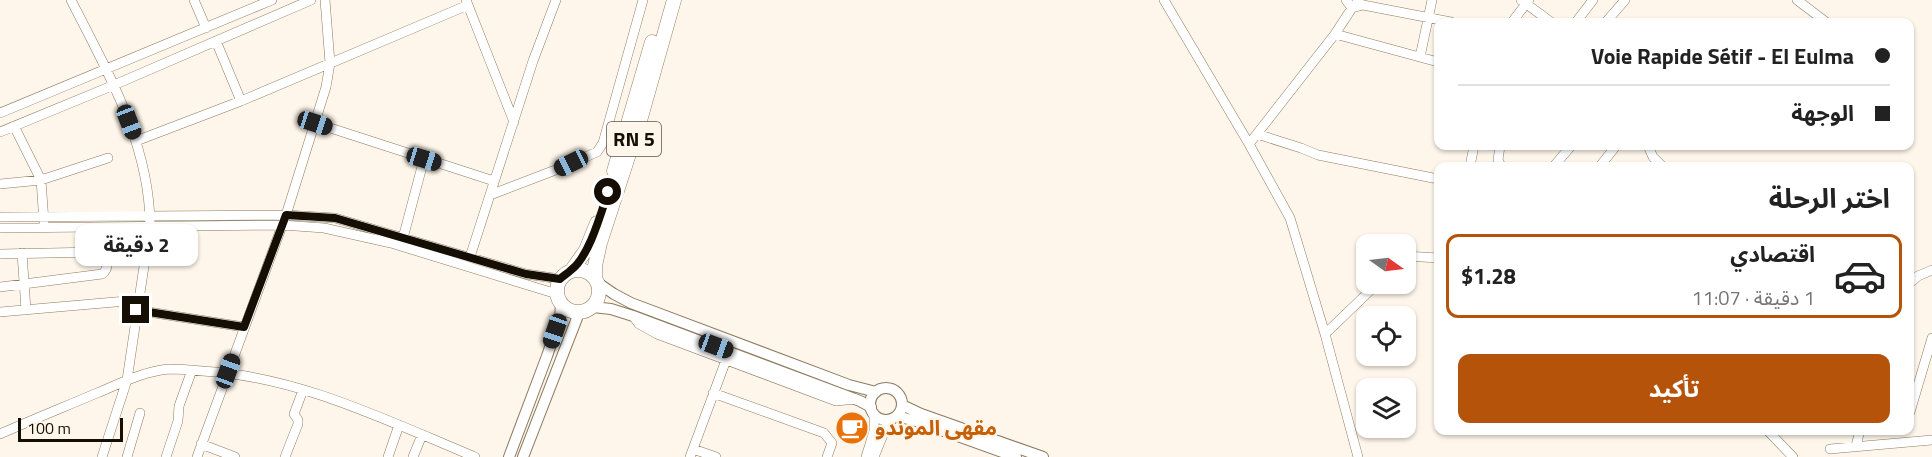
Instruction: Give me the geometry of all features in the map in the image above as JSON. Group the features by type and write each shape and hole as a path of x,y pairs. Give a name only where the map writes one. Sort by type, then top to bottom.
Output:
{"highway":[{"name":"RN 5","path":"572,270 592,238 600,215 664,0"},
{"name":"RN 5","path":"596,280 595,266 600,243 641,117 674,0"},
{"path":"572,270 585,270 596,280 599,296 593,307 579,313 566,309 559,300 560,279 572,270"}],"main road":[{"path":"596,280 614,294 631,303 849,385 876,392"},
{"path":"509,457 560,318 559,300"},
{"path":"593,307 611,309 633,316 856,399 880,419 893,418 919,422 1016,457"},
{"path":"523,457 579,313"},
{"path":"872,410 871,399 876,392 886,388 895,390 901,397 902,405 893,418"},
{"path":"902,405 1036,456"}],"street":[{"path":"71,0 114,85 136,141 143,162 150,215 127,380 102,457"},
{"path":"194,0 206,28"},
{"path":"0,113 272,0"},
{"path":"0,132 311,0"},
{"path":"197,457 286,215 326,87 330,63 326,0"},
{"path":"470,257 533,61 556,0"},
{"path":"490,195 597,152 603,143 643,0"},
{"path":"1164,0 1290,218 1325,334 1358,457"},
{"path":"1420,57 1432,0"},
{"path":"1579,18 1593,0"},
{"path":"1609,18 1625,0"},
{"path":"1797,0 1821,18"},
{"path":"1514,18 1525,1 1546,18"},
{"path":"136,141 241,101 467,3 514,122"},
{"path":"1249,144 1335,34 1352,3 1434,19"},
{"path":"1335,34 1434,61"},
{"path":"216,41 241,101"},
{"path":"315,123 494,181"},
{"path":"14,126 41,180 45,227"},
{"path":"1257,134 1318,155 1434,178"},
{"path":"1557,162 1568,150"},
{"path":"1603,162 1613,150"},
{"path":"0,184 41,180 108,158"},
{"path":"404,238 424,159"},
{"path":"0,217 286,215 335,218 526,274 560,279"},
{"path":"0,228 282,225 324,228 392,243 559,300"},
{"path":"0,255 97,252 104,254 107,261 105,272 102,274 0,287"},
{"path":"22,253 26,310"},
{"path":"1416,257 1434,258"},
{"path":"1914,279 1932,270"},
{"path":"1325,334 1367,294"},
{"path":"0,312 138,300"},
{"path":"136,310 244,327"},
{"path":"633,316 639,324 657,334 836,401 856,399"},
{"path":"1914,399 1932,338"},
{"path":"716,457 691,453 726,360"},
{"path":"0,434 135,376 170,369 192,370 227,372 303,390 399,425 475,457"},
{"path":"166,457 178,421 179,406 192,370"},
{"path":"285,457 298,424 294,414 303,390"},
{"path":"713,393 824,434 832,443 827,457"},
{"path":"866,457 874,431 872,410"},
{"path":"127,457 140,413"},
{"path":"873,457 893,418"},
{"path":"388,457 399,425"},
{"path":"413,457 422,435"},
{"path":"1772,435 1793,457"},
{"path":"1856,447 1859,435"},
{"path":"1901,442 1903,435"},
{"path":"1830,449 1932,440"},
{"path":"201,444 235,457"}],"place":[{"name":"مقهى الموندو","path":"852,428"}],"route":[{"path":"136,310 244,327 286,215 335,218 537,277 560,279 572,270 586,250 608,192"}]}
